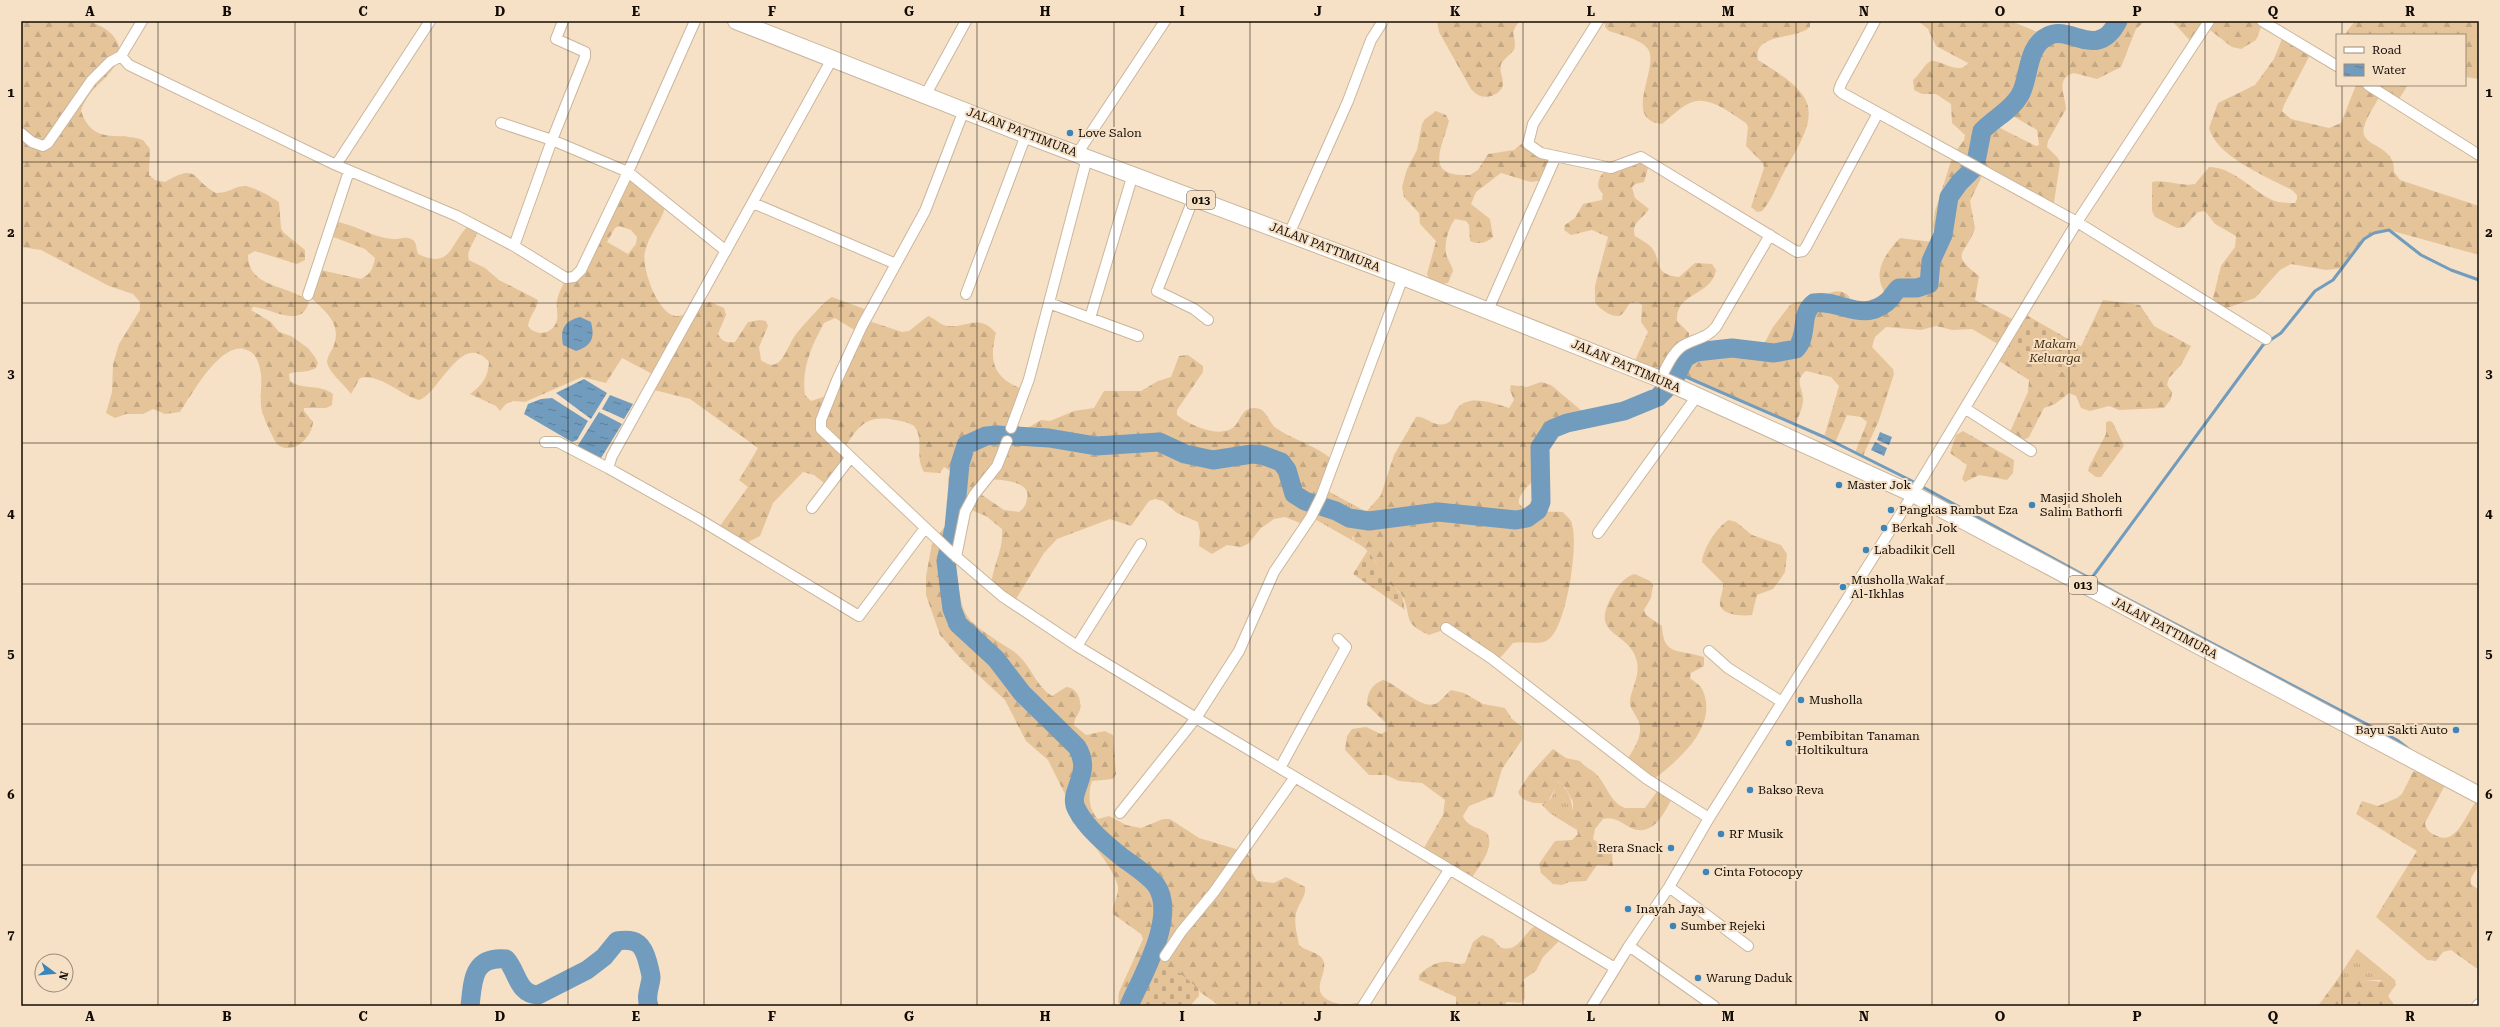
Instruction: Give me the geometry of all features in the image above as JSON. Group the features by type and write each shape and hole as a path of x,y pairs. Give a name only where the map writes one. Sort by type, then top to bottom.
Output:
{"main road":[{"name":"JALAN PATTIMURA","path":"736,21 926,94 1026,135 1194,197 1488,310 1680,388 1914,491 2479,795"}],"street":[{"path":"21,133 37,144 46,146 61,127 91,81 110,62 121,56 142,21"},
{"path":"336,165 430,21"},
{"path":"514,246 552,140 585,57 585,52 560,43 556,39 563,21"},
{"path":"121,56 129,65 336,165 457,216 514,246 566,278 574,277 581,270 628,172 695,21"},
{"path":"926,94 966,21"},
{"path":"1011,428 1029,379 1049,303 1082,156 1165,21"},
{"path":"1290,234 1348,101 1371,40 1382,21"},
{"path":"1598,21 1529,134 1528,144 1532,149 1611,168 1641,157 1797,252 1803,251 1878,113"},
{"path":"1875,21 1839,90 1963,161 2077,222 2266,339"},
{"path":"1592,1006 1629,946 1669,887 1709,818 1966,409 2077,222 2209,21"},
{"path":"2262,21 2336,65"},
{"path":"608,468 612,456 753,204 832,58"},
{"path":"2370,86 2479,155"},
{"path":"964,110 925,211 862,326 821,420 821,429 924,528 1002,596 1077,646 1615,968"},
{"path":"501,123 552,140 628,172 726,251"},
{"path":"966,294 1026,135"},
{"path":"1488,310 1556,156"},
{"path":"308,295 349,170"},
{"path":"1090,318 1133,174"},
{"path":"1194,197 1157,290 1194,310 1208,320"},
{"path":"753,204 896,264"},
{"path":"1663,381 1676,351 1686,344 1704,338 1716,327 1770,235"},
{"path":"1120,813 1196,718 1239,651 1274,572 1311,517 1321,497 1403,277"},
{"path":"1049,303 1138,336"},
{"path":"1598,533 1697,396"},
{"path":"1966,409 2032,451"},
{"path":"954,555 965,512 974,495 997,466 1007,441"},
{"path":"545,442 558,442 608,468 697,518 859,616 924,528"},
{"path":"812,508 850,458"},
{"path":"1077,646 1141,544"},
{"path":"1446,628 1491,658 1647,779 1709,818"},
{"path":"1280,768 1346,647 1338,639"},
{"path":"1708,651 1728,668 1782,702"},
{"path":"1165,956 1181,932 1214,892 1295,777"},
{"path":"1363,1006 1449,870"},
{"path":"1669,887 1748,946"},
{"path":"1629,946 1714,1006"}],"green space":[{"path":"21,21 85,21 100,26 112,35 117,41 119,47 117,62 108,75 93,90 84,103 81,111 86,122 92,129 99,133 143,140 150,149 149,175 155,180 165,182 184,173 189,173 194,175 216,193 225,192 243,186 254,188 279,202 281,228 283,232 305,250 305,260 297,264 255,251 248,255 250,266 255,274 262,280 301,296 309,302 305,310 300,315 293,316 261,308 253,307 251,310 271,322 279,332 291,336 308,348 315,357 318,363 316,368 289,374 290,381 295,384 322,389 333,394 332,405 326,408 304,408 304,411 313,422 309,434 301,444 289,448 277,444 262,412 261,375 258,362 251,352 244,349 235,349 216,362 199,383 180,412 165,414 153,409 143,414 126,414 115,418 106,413 112,392 113,364 119,344 140,310 140,302 133,294 109,286 41,250 21,247"},
{"path":"1437,21 1520,21 1513,33 1515,42 1514,50 1501,64 1500,69 1503,83 1502,87 1497,93 1486,97 1477,95 1471,89 1439,32"},
{"path":"1604,21 1810,21 1810,27 1804,31 1768,41 1762,45 1758,51 1758,60 1778,73 1802,94 1808,105 1809,117 1798,148 1783,173 1772,196 1762,211 1757,212 1751,207 1764,168 1763,163 1746,146 1748,127 1746,123 1720,106 1704,101 1697,101 1686,105 1662,124 1650,120 1644,113 1643,104 1650,58 1648,49 1635,40 1609,31 1605,27"},
{"path":"1918,21 2011,21 2047,36 2057,34 2094,41 2104,38 2118,21 2145,21 2136,29 2121,67 2097,79 2074,73 2068,75 2064,79 2062,88 2066,109 2048,141 2047,147 2058,158 2060,163 2053,209 1984,172 1970,201 1975,228 1962,254 1962,258 1964,262 1979,276 1975,300 2018,322 2055,371 2062,372 2076,357 2103,300 2140,305 2154,326 2191,346 2181,365 2169,378 2167,385 2172,392 2171,399 2164,408 2119,410 2109,406 2090,411 2081,408 2076,396 2069,393 2055,404 2044,408 2029,437 2019,443 2008,436 2028,392 2029,380 1996,359 2003,347 1972,329 1952,330 1936,326 1921,330 1886,327 1875,337 1872,347 1893,369 1894,374 1879,420 1863,456 1855,453 1867,422 1861,417 1847,415 1835,443 1824,437 1839,386 1831,377 1806,371 1802,375 1800,378 1800,385 1803,403 1795,425 1677,373 1684,359 1690,354 1698,351 1728,348 1754,352 1765,342 1773,327 1790,305 1800,301 1810,306 1823,296 1839,291 1849,296 1852,311 1864,312 1886,303 1886,296 1881,283 1880,269 1885,257 1892,247 1900,238 1932,242 1935,239 1933,226 1935,211 1953,155 1964,140 1965,135 1952,123 1951,104 1936,94 1922,94 1914,90 1913,80 1931,61 1956,68 1965,67 1968,63 1936,46 1928,29","holes":["2006,112 2037,130 2039,145 2036,146 1990,123"]},
{"path":"2172,21 2263,22 2256,40 2241,49 2232,47 2206,27 2194,45"},
{"path":"2355,21 2479,21 2479,79 2466,77 2466,34 2345,34"},
{"path":"2284,34 2312,51 2282,111 2291,119 2329,128 2341,123 2356,86 2407,86 2397,102 2381,93 2365,123 2364,134 2366,139 2389,156 2393,163 2394,172 2400,180 2479,206 2479,255 2389,230 2381,231 2367,238 2357,248 2344,268 2326,270 2291,264 2280,270 2255,298 2219,311 2211,306 2221,266 2235,247 2236,236 2215,224 2205,211 2198,212 2184,227 2177,228 2155,217 2152,211 2152,182 2163,181 2184,185 2195,184 2209,167 2217,168 2233,174 2263,195 2273,200 2295,203 2297,195 2292,190 2244,165 2232,157 2214,138 2209,128 2218,103 2255,85 2274,59"},
{"path":"1436,111 1446,115 1449,121 1442,142 1439,160 1441,166 1446,171 1456,174 1470,175 1478,170 1488,154 1514,150 1521,144 1556,156 1545,180 1531,182 1501,173 1476,192 1471,204 1490,219 1493,237 1482,243 1470,241 1469,225 1466,221 1455,219 1446,240 1447,255 1453,271 1448,283 1441,284 1429,279 1427,274 1436,241 1420,224 1419,213 1404,197 1402,187 1407,169 1417,150 1422,124 1425,119"},
{"path":"1650,161 1644,182 1635,184 1632,187 1635,198 1649,209 1636,224 1634,228 1635,236 1651,247 1661,270 1664,273 1679,277 1695,263 1712,264 1716,270 1708,285 1682,304 1678,312 1677,321 1689,333 1689,338 1660,379 1632,367 1648,332 1641,322 1642,305 1638,302 1630,303 1623,313 1619,316 1615,316 1607,313 1595,302 1595,286 1608,237 1592,230 1571,235 1564,230 1565,225 1575,218 1583,204 1602,200 1603,194 1600,191 1598,182 1602,174 1607,170 1621,164"},
{"path":"628,172 665,208 649,241 644,259 649,280 658,301 665,310 672,315 679,316 710,302 724,308 726,315 718,334 721,339 727,342 735,342 748,322 760,320 766,321 768,326 759,347 761,360 770,365 780,361 785,355 796,334 832,297 867,310 866,320 902,332 909,331 928,316 948,326 973,323 984,324 996,333 993,353 996,369 1007,381 1025,390 1013,422 1024,430 1041,420 1050,421 1074,411 1094,408 1104,391 1141,391 1158,381 1171,377 1179,356 1188,355 1203,366 1203,372 1177,410 1177,415 1182,419 1205,429 1221,432 1234,427 1242,414 1247,410 1251,408 1259,409 1265,413 1276,428 1320,451 1334,461 1305,525 1285,517 1274,519 1261,528 1248,544 1241,547 1227,545 1212,554 1199,546 1200,532 1198,522 1177,513 1163,501 1155,499 1149,501 1131,526 1110,519 1057,539 1044,553 1016,599 1010,602 991,587 993,572 1000,551 1002,529 986,516 971,510 978,496 982,495 1004,510 1019,512 1025,505 1027,493 1025,488 1014,482 988,479 974,495 956,557 958,586 961,602 966,614 972,622 984,632 1014,651 1042,687 1052,696 1066,687 1073,689 1078,695 1080,702 1080,710 1075,719 1074,725 1086,735 1105,731 1113,735 1116,774 1113,779 1092,781 1091,786 1090,801 1092,811 1098,819 1109,816 1126,825 1141,828 1163,819 1170,819 1199,838 1246,852 1251,859 1252,873 1257,881 1274,883 1286,877 1305,887 1304,896 1296,914 1296,928 1299,945 1304,949 1319,955 1324,963 1320,988 1321,994 1326,999 1336,1003 1349,1004 1369,1002 1371,1006 1220,1006 1200,992 1199,989 1152,958 1129,1006 1118,1003 1119,992 1143,939 1141,934 1113,914 1118,894 1116,880 1102,856 1080,827 1073,823 1067,805 1066,796 1048,760 1026,741 1005,700 962,660 940,635 926,595 926,576 932,544 947,523 954,494 949,490 948,478 952,472 944,467 940,473 924,472 920,460 919,437 914,426 905,422 881,419 867,422 861,426 843,450 850,458 829,487 814,475 803,472 773,503 760,536 742,545 717,530 748,487 739,480 758,448 690,399 650,389 656,376 622,358 606,383 582,377 525,402 513,401 506,404 500,411 496,406 470,394 484,381 489,362 479,354 469,353 460,358 451,366 435,387 419,400 382,381 367,377 360,378 351,394 328,366 328,358 336,337 333,323 325,311 308,295 316,269 361,279 369,273 373,265 375,258 365,249 328,235 332,221 347,224 384,238 405,238 413,240 418,254 429,258 438,259 444,257 449,252 468,226 477,230 468,256 469,260 485,268 499,280 538,300 528,326 539,333 547,332 554,327 557,320 557,301 559,292 566,278 574,277","holes":["619,226 631,230 637,237 636,244 628,254 607,242 615,228","835,318 859,333 826,396 811,401 805,395 804,385 808,358 824,323"]},
{"name":"Makam Keluarga","path":"2023,313 2082,347 2076,357 2062,372 2055,371 2006,342"},
{"path":"1541,382 1551,385 1582,411 1583,420 1560,426 1546,436 1541,452 1540,475 1527,487 1519,502 1522,507 1528,510 1563,512 1571,521 1574,547 1570,583 1561,618 1555,631 1549,639 1541,643 1513,643 1501,657 1491,658 1446,629 1429,635 1415,627 1409,619 1406,604 1401,594 1385,579 1370,553 1355,542 1352,533 1358,521 1381,495 1394,455 1416,417 1436,424 1445,424 1451,420 1456,410 1461,405 1473,401 1488,402 1509,408 1514,400 1510,390 1511,385 1527,387"},
{"path":"2110,421 2113,423 2124,446 2101,477 2096,477 2088,471 2089,467 2106,434 2106,422"},
{"path":"1963,431 2014,460 2013,473 2007,480 1979,475 1965,482 1962,479 1967,465 1950,453 1956,435"},
{"path":"1324,489 1367,512 1358,521 1352,538 1355,542 1311,517"},
{"path":"1729,520 1736,522 1752,535 1781,545 1787,554 1785,572 1773,589 1757,595 1752,615 1729,613 1722,609 1720,603 1723,583 1702,562 1711,538 1724,523"},
{"path":"1368,550 1386,580 1402,595 1405,610 1353,574"},
{"path":"1635,574 1650,581 1653,585 1651,598 1644,610 1646,615 1662,626 1663,636 1669,647 1680,652 1704,657 1704,666 1691,673 1690,678 1702,689 1706,704 1705,717 1701,730 1684,752 1654,779 1625,762 1637,742 1640,731 1640,725 1630,703 1638,667 1633,651 1607,627 1605,619 1606,608 1619,585 1625,579"},
{"path":"1383,680 1424,704 1431,705 1439,702 1451,690 1464,693 1483,704 1505,708 1512,719 1522,727 1522,740 1502,769 1494,796 1469,806 1463,816 1470,825 1487,833 1489,839 1487,852 1481,865 1469,882 1421,853 1443,815 1445,800 1422,783 1399,781 1386,775 1369,775 1345,750 1347,736 1352,729 1366,727 1381,734 1387,731 1386,723 1367,705 1370,690 1375,684"},
{"path":"1553,749 1566,758 1580,761 1595,773 1612,798 1625,808 1645,808 1658,790 1672,798 1656,823 1644,830 1637,830 1614,819 1603,819 1595,829 1593,839 1612,853 1613,866 1597,865 1586,881 1569,882 1562,885 1553,884 1541,873 1539,864 1555,841 1572,840 1578,834 1573,817 1573,802 1565,787 1558,782 1548,802 1535,803 1527,801 1520,796 1518,792 1529,775"},
{"path":"2417,771 2445,785 2425,823 2426,828 2432,834 2444,838 2451,836 2456,832 2479,798 2479,865 2471,878 2471,884 2479,890 2479,970 2451,950 2443,952 2436,961 2427,960 2376,917 2417,851 2356,814 2362,801 2378,806 2397,798 2402,794 2413,772"},
{"path":"1556,783 1560,783 1568,793 1577,830 1551,814 1541,804 1550,799"},
{"path":"1537,925 1563,937 1543,957 1536,971 1524,979 1525,998 1521,1003 1507,1002 1503,1006 1456,1006 1456,997 1419,980 1419,975 1437,963 1465,963 1473,942 1482,935 1493,939 1500,947 1506,949 1512,948"},
{"path":"2357,949 2395,980 2396,985 2392,990 2380,980 2337,980"},
{"path":"1152,958 1181,974 1199,989 1199,996 1190,1006 1129,1006"},
{"path":"2348,978 2384,982 2392,990 2388,996 2395,1006 2318,1006 2337,980"}],"water":[{"path":"580,317 591,322 593,333 589,344 586,347 576,351 563,345 562,334 564,326 567,323"},
{"path":"584,379 607,393 591,419 556,393"},
{"path":"610,395 633,404 624,419 602,409"},
{"path":"552,398 588,421 577,440 572,442 524,414 528,404 541,399"},
{"path":"599,412 622,424 601,458 577,447"},
{"path":"1880,432 1892,437 1889,445 1877,440"},
{"path":"1875,442 1887,448 1884,456 1871,450"}],"waterway":[{"path":"1129,1006 1149,964 1155,947 1163,913 1162,898 1153,881 1098,836 1086,824 1077,810 1075,796 1083,766 1077,747 1022,693 996,659 958,624 952,609 946,561 954,528 960,464 966,445 986,436 997,435 1049,438 1096,446 1159,442 1185,454 1213,460 1252,454 1262,455 1281,462 1287,470 1294,494 1305,501 1336,511 1349,518 1369,521 1438,512 1516,520 1527,518 1538,510 1541,502 1540,447 1552,429 1567,423 1624,411 1658,397 1673,382 1685,358 1696,352 1732,348 1774,353 1796,349 1802,337 1807,313 1809,308 1814,303 1833,304 1851,309 1868,310 1878,308 1887,302 1899,288 1917,288 1929,284 1931,261 1943,235 1949,197 1959,183 1975,167 1982,131 2012,106 2020,95 2026,80 2032,55 2036,47 2048,36 2057,34 2066,34 2093,41 2101,39 2110,33 2118,21"},
{"path":"2091,579 2263,345 2281,333 2315,291 2333,280 2364,239 2374,233 2389,230 2421,255 2451,270 2479,280"},
{"path":"1677,373 1824,437 1910,480 2122,596 2397,740 2410,750"},
{"path":"470,1006 476,972 480,966 486,962 495,959 506,959 522,987 531,994 538,995 587,970 604,957 617,941 624,940 630,940 638,944 646,956 651,976 648,995 649,1006"}],"place":[{"name":"Love Salon","path":"1070,133"},
{"name":"Master Jok","path":"1839,485"},
{"name":"Masjid Sholeh Salim Bathorfi","path":"2032,505"},
{"name":"Pangkas Rambut Eza","path":"1891,510"},
{"name":"Berkah Jok","path":"1884,528"},
{"name":"Labadikit Cell","path":"1866,550"},
{"name":"Musholla Wakaf Al-Ikhlas","path":"1843,587"},
{"name":"Musholla","path":"1801,700"},
{"name":"Bayu Sakti Auto","path":"2456,730"},
{"name":"Pembibitan Tanaman Holtikultura","path":"1789,743"},
{"name":"Bakso Reva","path":"1750,790"},
{"name":"RF Musik","path":"1721,834"},
{"name":"Rera Snack","path":"1671,848"},
{"name":"Cinta Fotocopy","path":"1706,872"},
{"name":"Inayah Jaya","path":"1628,909"},
{"name":"Sumber Rejeki","path":"1673,926"},
{"name":"Warung Daduk","path":"1698,978"}]}
